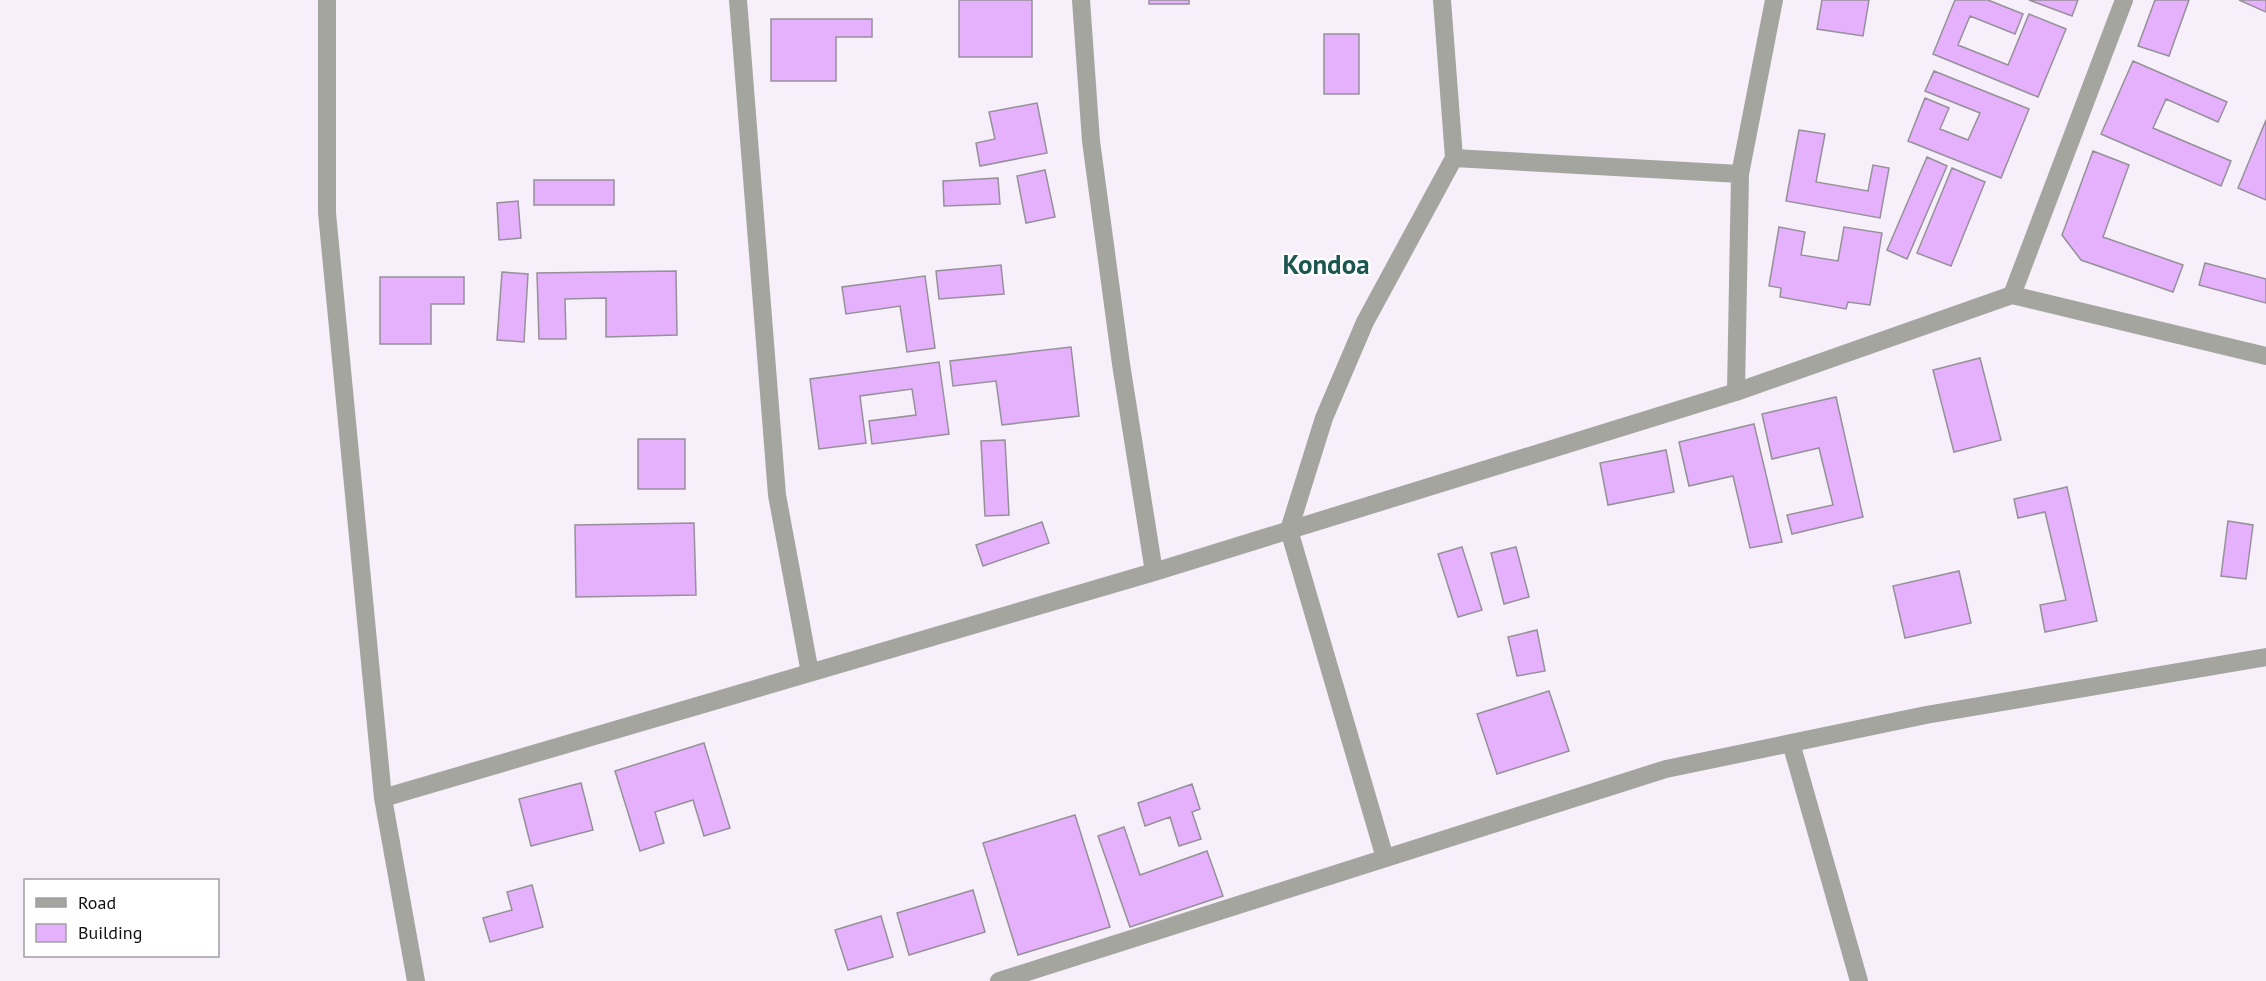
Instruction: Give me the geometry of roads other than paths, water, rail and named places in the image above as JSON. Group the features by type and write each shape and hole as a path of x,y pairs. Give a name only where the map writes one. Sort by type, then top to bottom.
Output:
{"street":[{"path":"327,0 327,213 383,798 416,981"},
{"path":"738,0 777,495 810,673"},
{"path":"1081,0 1091,141 1154,572"},
{"path":"1385,858 1289,530 1324,418 1365,322 1454,158 1442,0"},
{"path":"1736,392 1740,174 1774,0"},
{"path":"2012,295 2124,0"},
{"path":"1454,158 1740,174"},
{"path":"383,798 1154,572 1736,392 2012,295 2266,356"},
{"path":"999,981 1666,769 1926,715 2266,657"},
{"path":"1791,743 1859,981"}],"district":[{"name":"Kondoa","path":"1326,264"}]}
